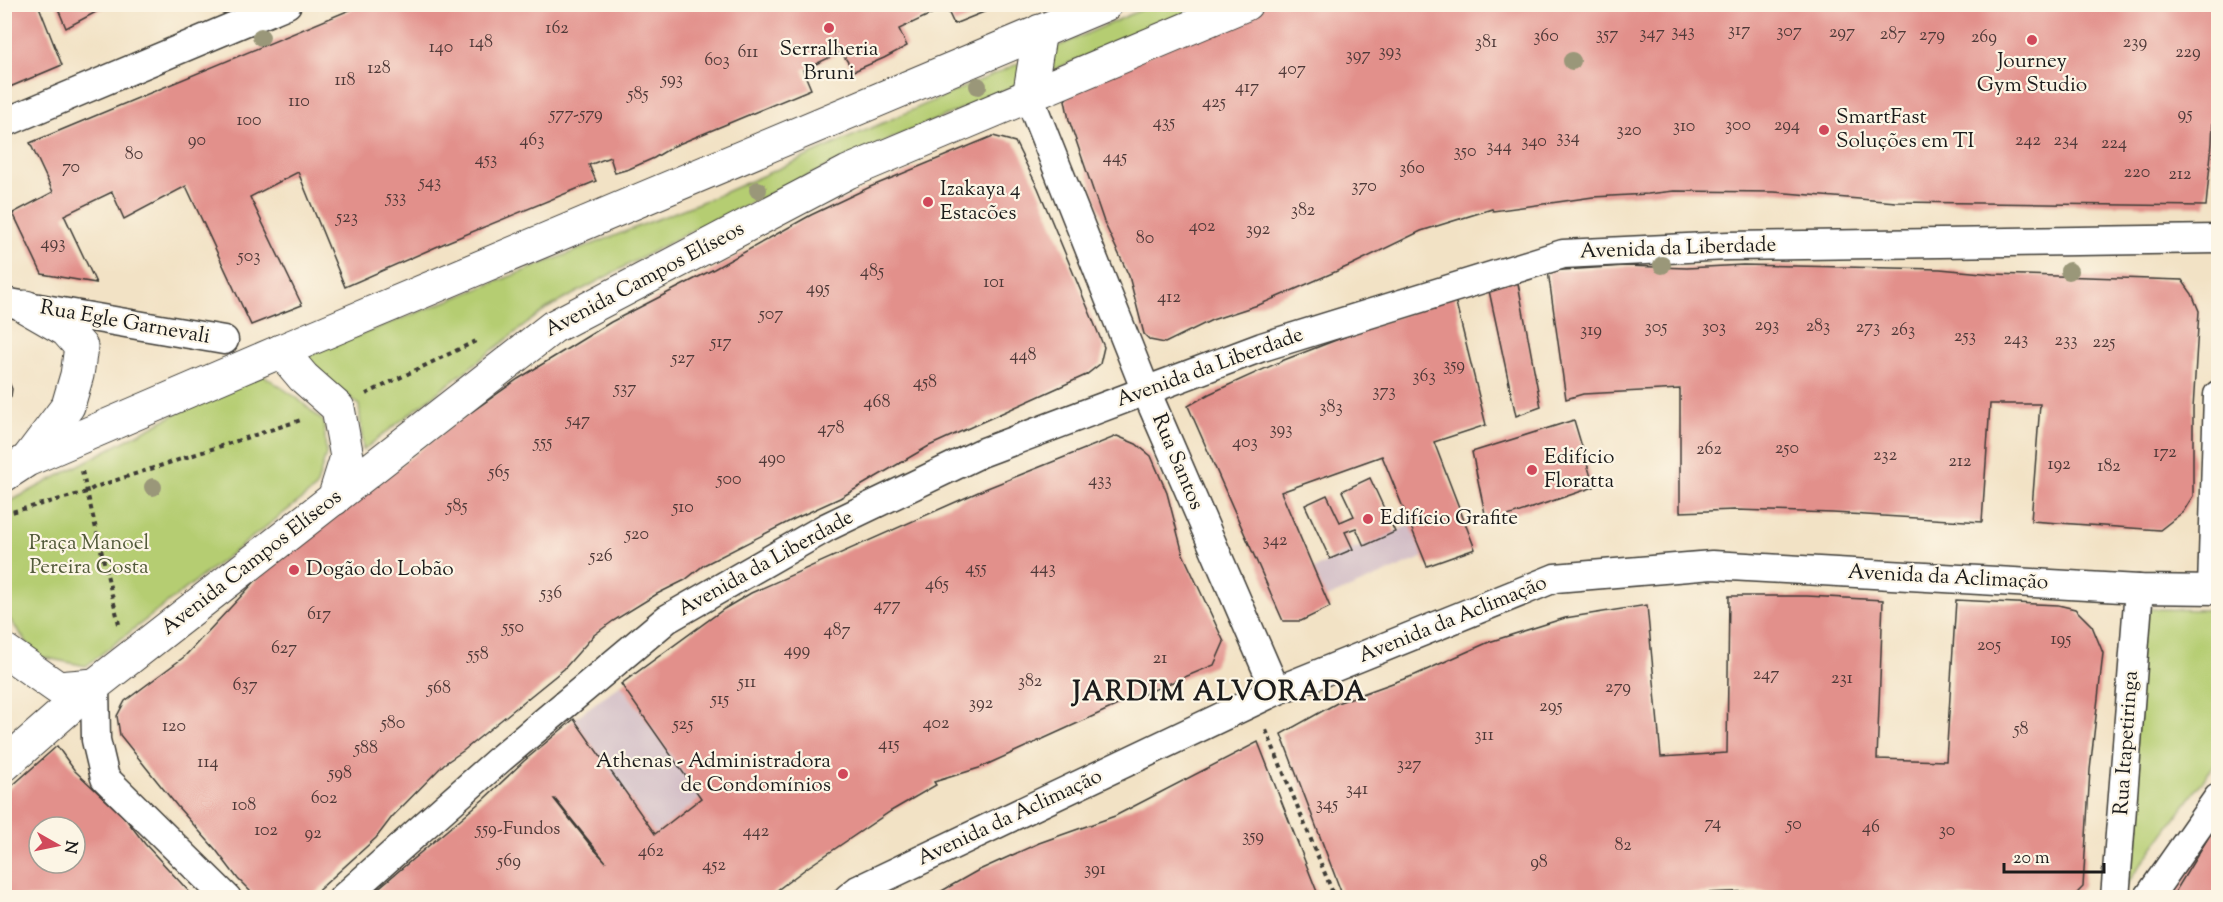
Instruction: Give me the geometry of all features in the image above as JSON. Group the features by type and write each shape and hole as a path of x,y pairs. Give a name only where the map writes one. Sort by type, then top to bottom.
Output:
{"street":[{"path":"4,123 287,4"},
{"path":"16,467 281,351 1106,4"},
{"name":"Avenida Campos Elíseos","path":"4,765 95,686 553,327 848,172 1029,97 1228,8"},
{"path":"1029,97 1040,31"},
{"name":"Rua Santos","path":"1029,97 1265,696"},
{"name":"Avenida da Liberdade","path":"343,897 501,758 667,619 827,527 981,453 1262,347 1563,254 1740,246 2218,239"},
{"path":"15,305 66,330 81,347 77,375 68,406 16,467"},
{"name":"Rua Egle Garnevali","path":"15,305 224,340"},
{"path":"281,351 303,377 338,408 347,457 334,499"},
{"path":"2215,590 2218,395"},
{"name":"Avenida da Aclimação","path":"848,897 858,890 1265,696 1555,578 1712,565 2139,589 2215,590"},
{"name":"Rua Itapetiringa","path":"2115,897 2139,589"},
{"path":"4,650 58,688 95,686 96,740 105,778 227,897"},
{"path":"2148,897 2218,798"}],"path":[{"path":"80,465 120,627"},
{"path":"1265,696 1335,897"}],"shaded area":[{"path":"1411,524 1424,557 1326,598 1314,569"},
{"path":"621,684 701,798 655,834 574,719"}],"green space":[{"path":"1152,5 1205,5 846,158 693,230 546,309 363,450 359,405 320,372 298,359 714,197"},
{"name":"Praça Manoel Pereira Costa","path":"257,371 297,398 324,422 326,454 316,488 86,666 37,656 5,613 5,504"},
{"path":"2143,609 2218,610 2218,760 2118,896"}],"building":[{"path":"5,4 38,4 62,65 5,89"},
{"path":"56,4 111,4 66,28"},
{"path":"364,4 1004,4 954,24 946,7 899,29 907,46 854,71 841,52 803,70 811,89 674,146 629,169 615,173 610,157 589,165 596,181 345,287 298,172 250,197 302,305 251,325 186,186 124,219 112,192 64,215 96,283 42,274 13,213 53,192 30,143"},
{"path":"1264,4 2218,4 2212,143 2206,206 1896,202 1774,192 1674,191 1593,197 1493,211 1492,209 1421,231 1351,265 1261,304 1212,320 1165,343 1150,340 1144,334 1129,276 1104,222 1069,120 1065,100 1075,88"},
{"path":"993,136 1015,142 1038,188 1104,347 1100,364 1086,375 929,446 840,498 704,565 685,580 613,621 594,635 564,669 444,764 392,817 376,838 311,897 256,897 238,879 120,735 117,716 125,701 184,657 260,576 446,430 518,379 611,322 714,269 811,215 870,187"},
{"path":"1743,265 1940,269 1993,274 2182,280 2192,294 2199,311 2193,409 2193,496 2183,512 2160,530 2031,521 2040,404 1990,404 1982,522 1833,513 1735,510 1680,512 1680,389 1583,394 1566,399 1548,271 1625,266 1687,268"},
{"path":"1517,278 1541,407 1516,416 1488,286"},
{"path":"1454,295 1486,425 1434,442 1475,549 1427,566 1382,456 1281,492 1330,607 1301,621 1283,621 1188,406 1284,360"},
{"path":"5,379 12,389 11,396 5,401"},
{"name":"Edifício Floratta","path":"1574,420 1594,487 1487,523 1472,452"},
{"path":"1117,436 1136,444 1151,456 1167,493 1183,554 1224,642 1214,665 1122,703 979,768 934,782 936,785 891,811 768,897 368,897 574,719 655,834 701,798 621,684 724,609 751,593 985,489","holes":["555,799 606,862 591,846"]},
{"name":"Edifício Grafite","path":"1370,478 1395,532 1364,546 1356,528 1345,532 1353,549 1330,559 1305,505 1327,495 1340,522 1354,516 1342,491"},
{"path":"1729,596 1807,596 1883,600 1877,759 1946,761 1956,600 2058,605 2075,609 2092,626 2103,653 2090,770 2083,887 2073,897 1838,897 1754,891 1679,894 1669,897 1343,897 1281,734 1337,703 1415,675 1489,642 1565,618 1647,605 1661,757 1727,753"},
{"path":"1258,742 1319,897 931,897 977,871 1039,843 1115,816"},
{"path":"57,746 75,771 125,818 145,844 194,897 4,897 4,793"},
{"path":"2218,823 2218,897 2172,897 2214,828"}],"place":[{"name":"Serralheria Bruni","path":"829,28"},
{"name":"Journey Gym Studio","path":"2032,40"},
{"name":"SmartFast Soluções em TI","path":"1824,130"},
{"name":"Izakaya 4 Estacões","path":"928,202"},
{"name":"Edifício Floratta","path":"1532,470"},
{"name":"Edifício Grafite","path":"1368,519"},
{"name":"Dogão do Lobão","path":"294,570"},
{"name":"Athenas - Administradora de Condomínios","path":"843,774"}],"district":[{"name":"JARDIM ALVORADA","path":"1220,693"}]}
